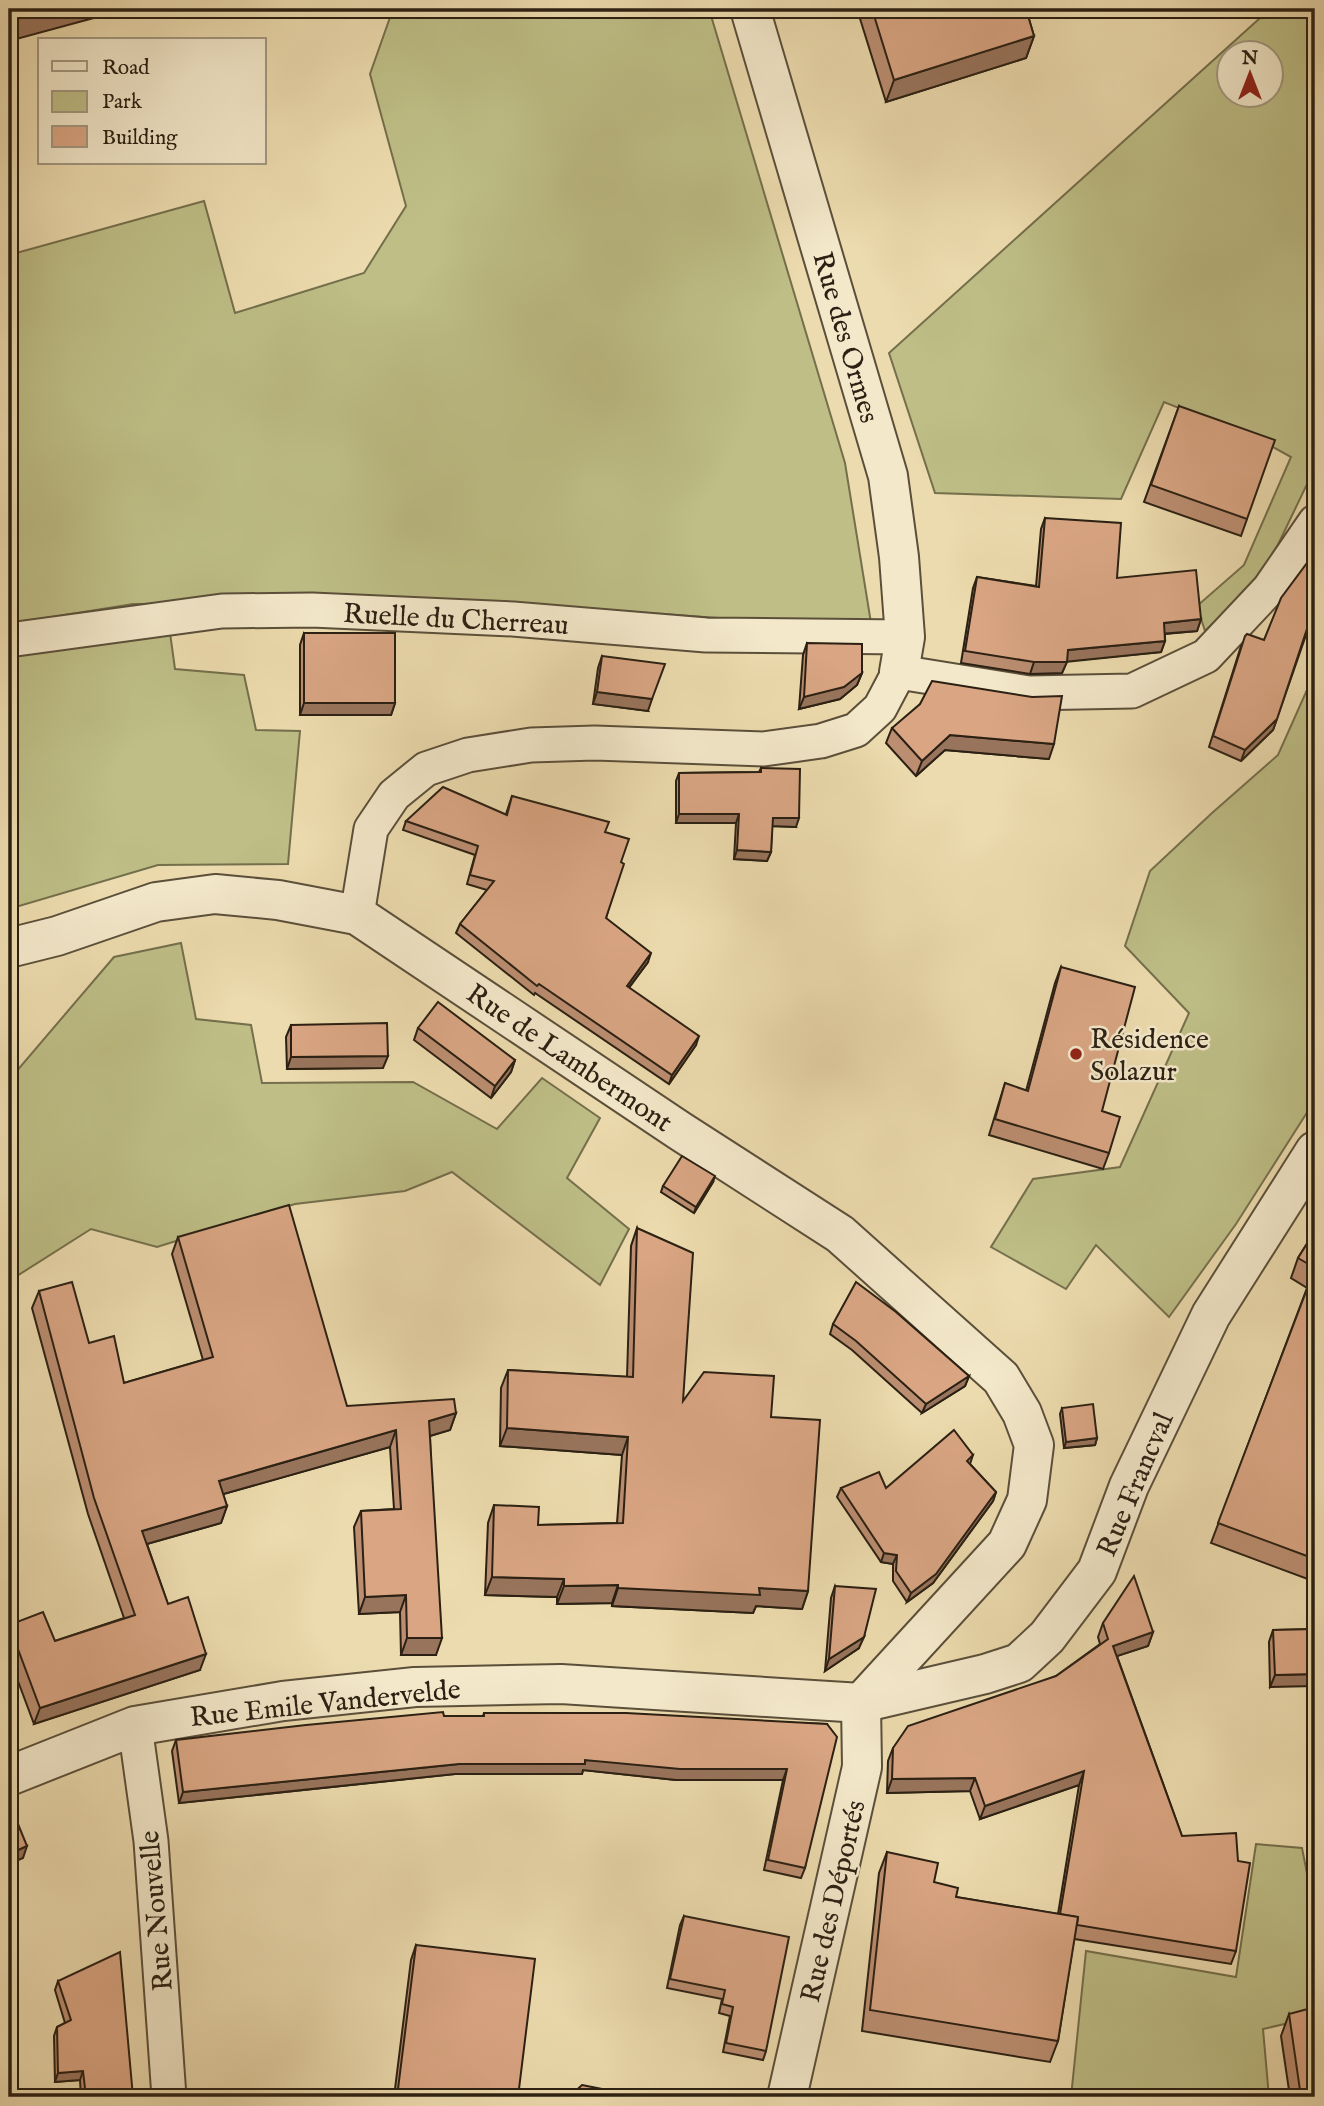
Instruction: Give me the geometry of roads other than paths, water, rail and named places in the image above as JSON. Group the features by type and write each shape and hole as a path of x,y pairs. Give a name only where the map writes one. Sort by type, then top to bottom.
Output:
{"street":[{"name":"Rue des Ormes","path":"750,9 888,476 899,557 902,655"},
{"name":"Ruelle du Cherreau","path":"9,640 222,611 312,610 513,619 902,655 1029,693 1132,691 1206,656 1269,589 1315,522"},
{"path":"9,948 57,936 156,902 215,894 278,900 358,915 371,829 394,795 426,769 468,755 531,745 595,743 764,749 821,741 856,730 880,708 902,655"},
{"name":"Rue de Lambermont","path":"358,915 680,1131 840,1234 1001,1378 1023,1413 1034,1444 1027,1500 1007,1544 861,1703"},
{"name":"Rue Francval","path":"861,1703 985,1674 1019,1663 1047,1637 1097,1571 1129,1486 1210,1315 1315,1151"},
{"name":"Rue Emile Vandervelde","path":"9,1776 135,1726 283,1701 415,1686 561,1684 861,1703"},
{"name":"Rue des Déportés","path":"787,2097 862,1767 861,1703"},
{"name":"Rue Nouvelle","path":"135,1726 150,1841 169,2097"}],"place":[{"name":"Résidence Solazur","path":"1076,1054"}]}
